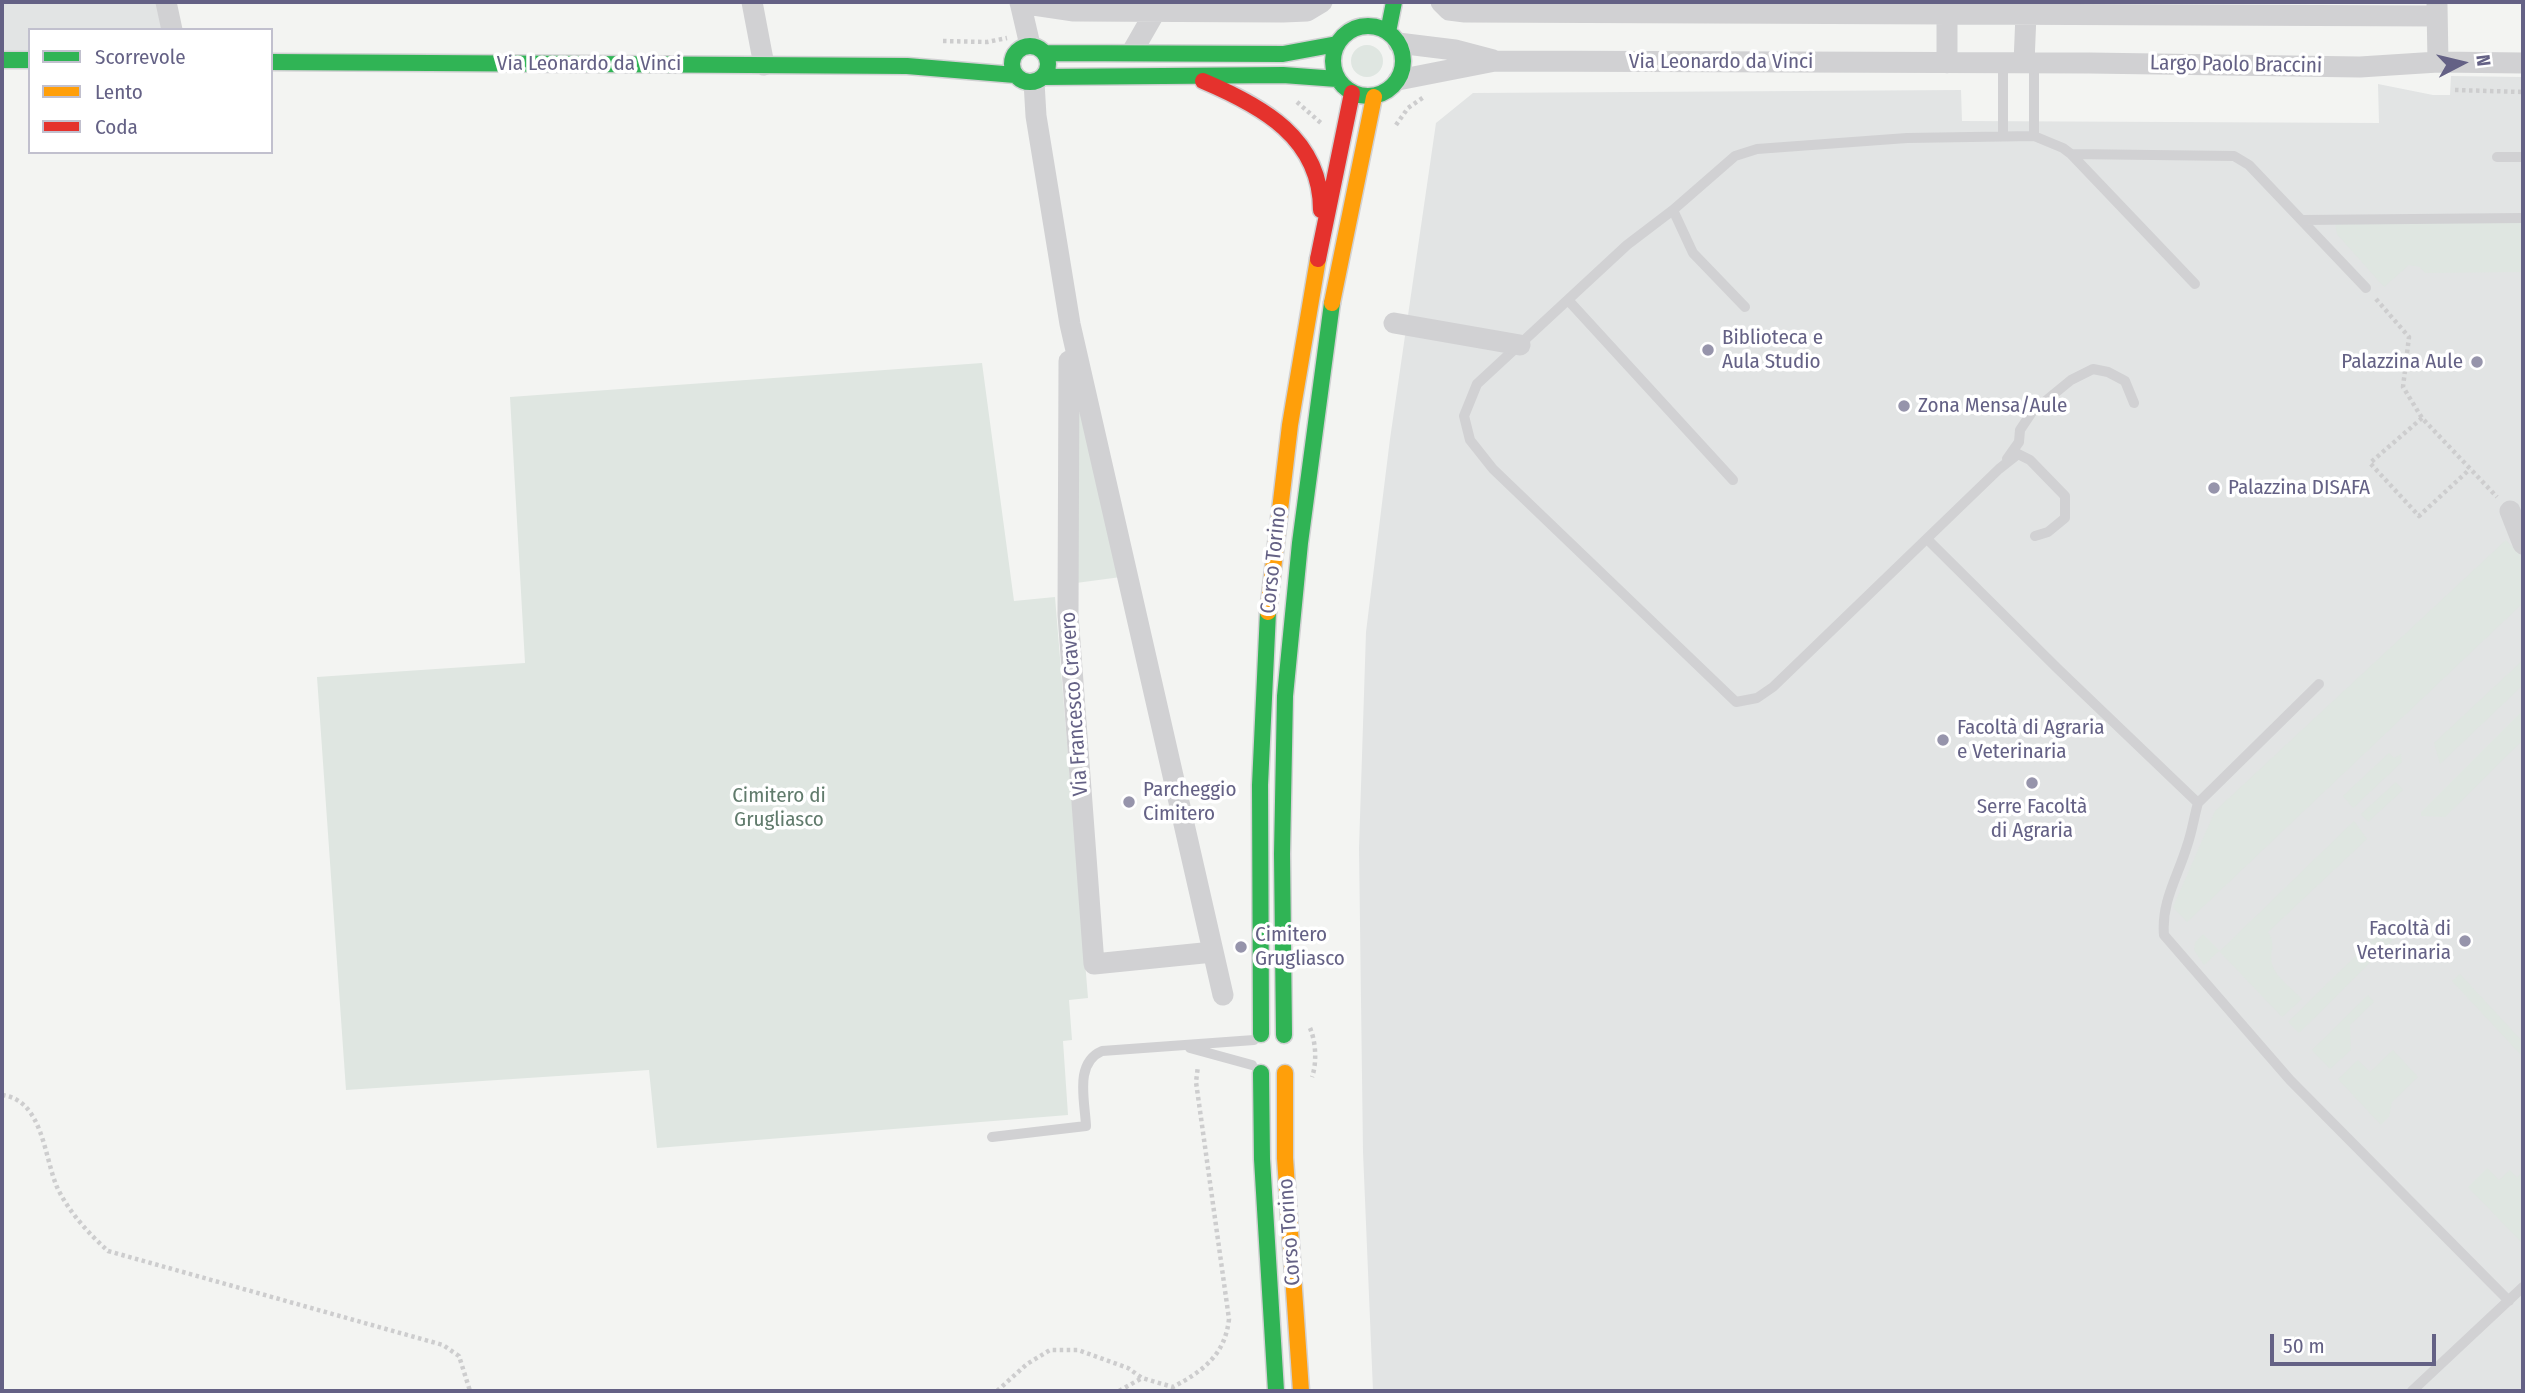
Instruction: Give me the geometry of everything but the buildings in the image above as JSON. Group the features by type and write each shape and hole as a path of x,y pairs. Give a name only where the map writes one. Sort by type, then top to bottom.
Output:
{"street":[{"path":"166,2 172,28"},
{"path":"752,2 764,65"},
{"path":"1016,52 1048,61 1048,70 1031,78 1012,66 1016,52 1020,2 1074,11 1156,12 1307,11 1322,2"},
{"path":"1393,38 1378,27 1360,21 1337,44 1332,67 1337,79 1352,93 1374,97 1385,93 1398,80 1403,61 1393,38 1394,2"},
{"path":"1441,3 1449,10 1465,12 1947,14 1987,8 2026,14 2437,9 2438,62 2523,63"},
{"path":"1132,52 1156,12"},
{"path":"1947,14 1947,63"},
{"path":"2021,63 2026,14"},
{"name":"Via Leonardo da Vinci","path":"1393,38 1495,61"},
{"name":"Via Leonardo da Vinci","path":"907,66 1016,52 1283,54 1337,44"},
{"path":"2,60 28,60"},
{"name":"Via Leonardo da Vinci","path":"1398,80 1495,61 1947,63"},
{"name":"Via Leonardo da Vinci","path":"273,62 907,66 1031,78 1283,75 1337,79"},
{"name":"Largo Paolo Braccini","path":"1947,63 2360,67 2438,62"},
{"path":"1190,75 1236,94 1285,127 1309,156 1320,186 1320,246"},
{"name":"Via Francesco Cravero","path":"1031,78 1070,324 1223,995"},
{"name":"Corso Torino","path":"1276,1391 1256,1069 1250,1048 1257,1037 1264,679 1275,538 1306,320 1352,93"},
{"name":"Corso Torino","path":"1284,1035 1282,853 1285,696 1300,543 1328,328 1374,97"},
{"path":"1394,323 1520,345"},
{"name":"Via Francesco Cravero","path":"1070,324 1068,615 1094,964 1213,952"},
{"path":"2510,511 2523,544"},
{"path":"1256,1069 1274,1076 1291,1061 1291,1040 1284,1035 1270,1031 1257,1037"},
{"name":"Corso Torino","path":"1291,1061 1285,1158 1301,1391"}],"lane":[{"path":"2021,63 2034,136"},
{"path":"2003,136 2021,63"},
{"path":"2035,536 2048,532 2065,519 2065,496 2030,460 2018,454 1999,469 1773,687 1757,698 1736,702 1493,469 1470,440 1464,416 1477,384 1627,245 1673,211 1735,156 1757,149 1907,138 2034,136 2063,148 2071,155 2195,284"},
{"path":"2071,155 2234,156 2249,165 2365,288"},
{"path":"2497,157 2523,157"},
{"path":"1673,211 1693,253 1745,307"},
{"path":"2303,220 2523,218"},
{"path":"1568,300 1733,480"},
{"path":"1999,469 2020,442 2020,430 2032,412 2071,380 2093,369 2108,372 2125,381 2134,403"},
{"path":"1927,539 2058,670 2198,803"},
{"path":"2319,684 2198,803 2163,919 2164,935 2290,1080 2509,1301"},
{"path":"992,1137 1086,1126 1084,1079 1087,1064 1094,1055 1117,1049 1257,1037"},
{"path":"1180,1045 1256,1069"},
{"path":"2412,1391 2523,1287"}],"path":[{"path":"2455,90 2523,92"},
{"path":"2365,288 2409,337 2403,387 2422,418 2510,511"},
{"path":"2422,418 2370,463 2419,516 2470,469"},
{"path":"1306,1019 1314,1036 1314,1073 1310,1082"},
{"path":"997,1391 1027,1364 1050,1350 1078,1350 1128,1368 1142,1378 1172,1387 1199,1373 1227,1340 1229,1319 1196,1082 1199,1051"},
{"path":"2,1095 13,1096 36,1120 58,1188 90,1235 108,1251 443,1345 458,1356 470,1391"},
{"path":"1119,1391 1142,1378"}],"shaded area":[{"path":"2,2 158,2 164,28 28,28 28,54 2,53"},
{"name":"Facoltà di Agraria e Veterinaria","path":"2451,76 2523,77 2523,1391 1373,1391 1363,1152 1359,848 1366,632 1390,439 1436,123 1473,93 1961,90 1962,121 2379,123 2378,84 2433,95 2450,95"}],"green space":[{"path":"1367,45 1378,50 1383,61 1378,72 1367,77 1356,72 1351,61 1356,50"},
{"path":"2523,221 2523,272 2425,273 2420,267 2409,265 2384,287 2337,234 2335,223"},
{"name":"Cimitero di Grugliasco","path":"982,363 1014,601 1055,597 1088,998 1069,1000 1072,1040 1063,1041 1068,1115 657,1148 649,1070 346,1090 317,677 525,663 510,397"},
{"path":"1078,413 1081,413 1121,577 1076,583"},
{"path":"2506,540 2523,558 2523,603 2187,922 2173,907 2215,811"},
{"path":"2523,660 2523,685 2440,764 2434,743"},
{"path":"2523,710 2523,740 2445,817 2421,816 2421,812"},
{"path":"2389,753 2394,758 2401,754 2402,762 2353,808 2343,796"},
{"path":"2396,782 2403,790 2368,822 2361,814"},
{"path":"2354,821 2367,839 2268,932 2272,940 2271,960 2274,969 2302,999 2282,1017 2219,951 2204,965 2194,950 2195,943 2203,934 2220,951"},
{"path":"2383,929 2394,939 2299,1033 2288,1022"},
{"path":"2460,974 2523,1042 2523,1057 2452,981"},
{"path":"2368,995 2374,1002 2350,1025 2351,1050 2330,1069 2312,1050"},
{"path":"2393,1050 2418,1077 2392,1102 2389,1117 2381,1125 2338,1079 2358,1060 2370,1072"},
{"path":"2487,1168 2499,1180 2510,1170 2517,1178 2523,1171 2523,1244 2468,1187"}],"traffic: fast":[{"path":"1388,32 1394,2"},
{"path":"1375,26 1388,32 1397,41 1401,47 1403,61 1401,75 1393,86 1382,94 1361,96 1343,86 1335,75 1333,54 1343,36 1354,28 1375,26"},
{"path":"1045,53 1283,54 1337,44"},
{"path":"1030,46 1043,51 1048,64 1043,77 1030,82 1017,77 1012,64 1017,51 1030,46"},
{"path":"2,60 28,60"},
{"path":"273,62 907,66 1015,75"},
{"path":"1043,77 1283,75 1337,79"},
{"path":"1284,1035 1282,854 1285,696 1300,543 1332,303"},
{"path":"1261,1034 1260,785 1268,612"},
{"path":"1261,1073 1262,1159 1276,1391"}],"traffic: slow":[{"path":"1332,303 1374,97"},
{"path":"1268,612 1290,425 1318,259"},
{"path":"1285,1073 1285,1158 1301,1391"}],"traffic: jam":[{"path":"1203,81 1266,114 1299,144 1311,163 1318,185 1321,210"},
{"path":"1318,259 1352,93"}],"place":[{"name":"Biblioteca e Aula Studio","path":"1708,350"},
{"name":"Palazzina Aule","path":"2477,362"},
{"name":"Zona Mensa/Aule","path":"1904,406"},
{"name":"Palazzina DISAFA","path":"2214,488"},
{"name":"Facoltà di Agraria e Veterinaria","path":"1943,740"},
{"name":"Serre Facoltà di Agraria","path":"2032,783"},
{"name":"Parcheggio Cimitero","path":"1129,802"},
{"name":"Facoltà di Veterinaria","path":"2465,941"},
{"name":"Cimitero Grugliasco","path":"1241,947"}]}
